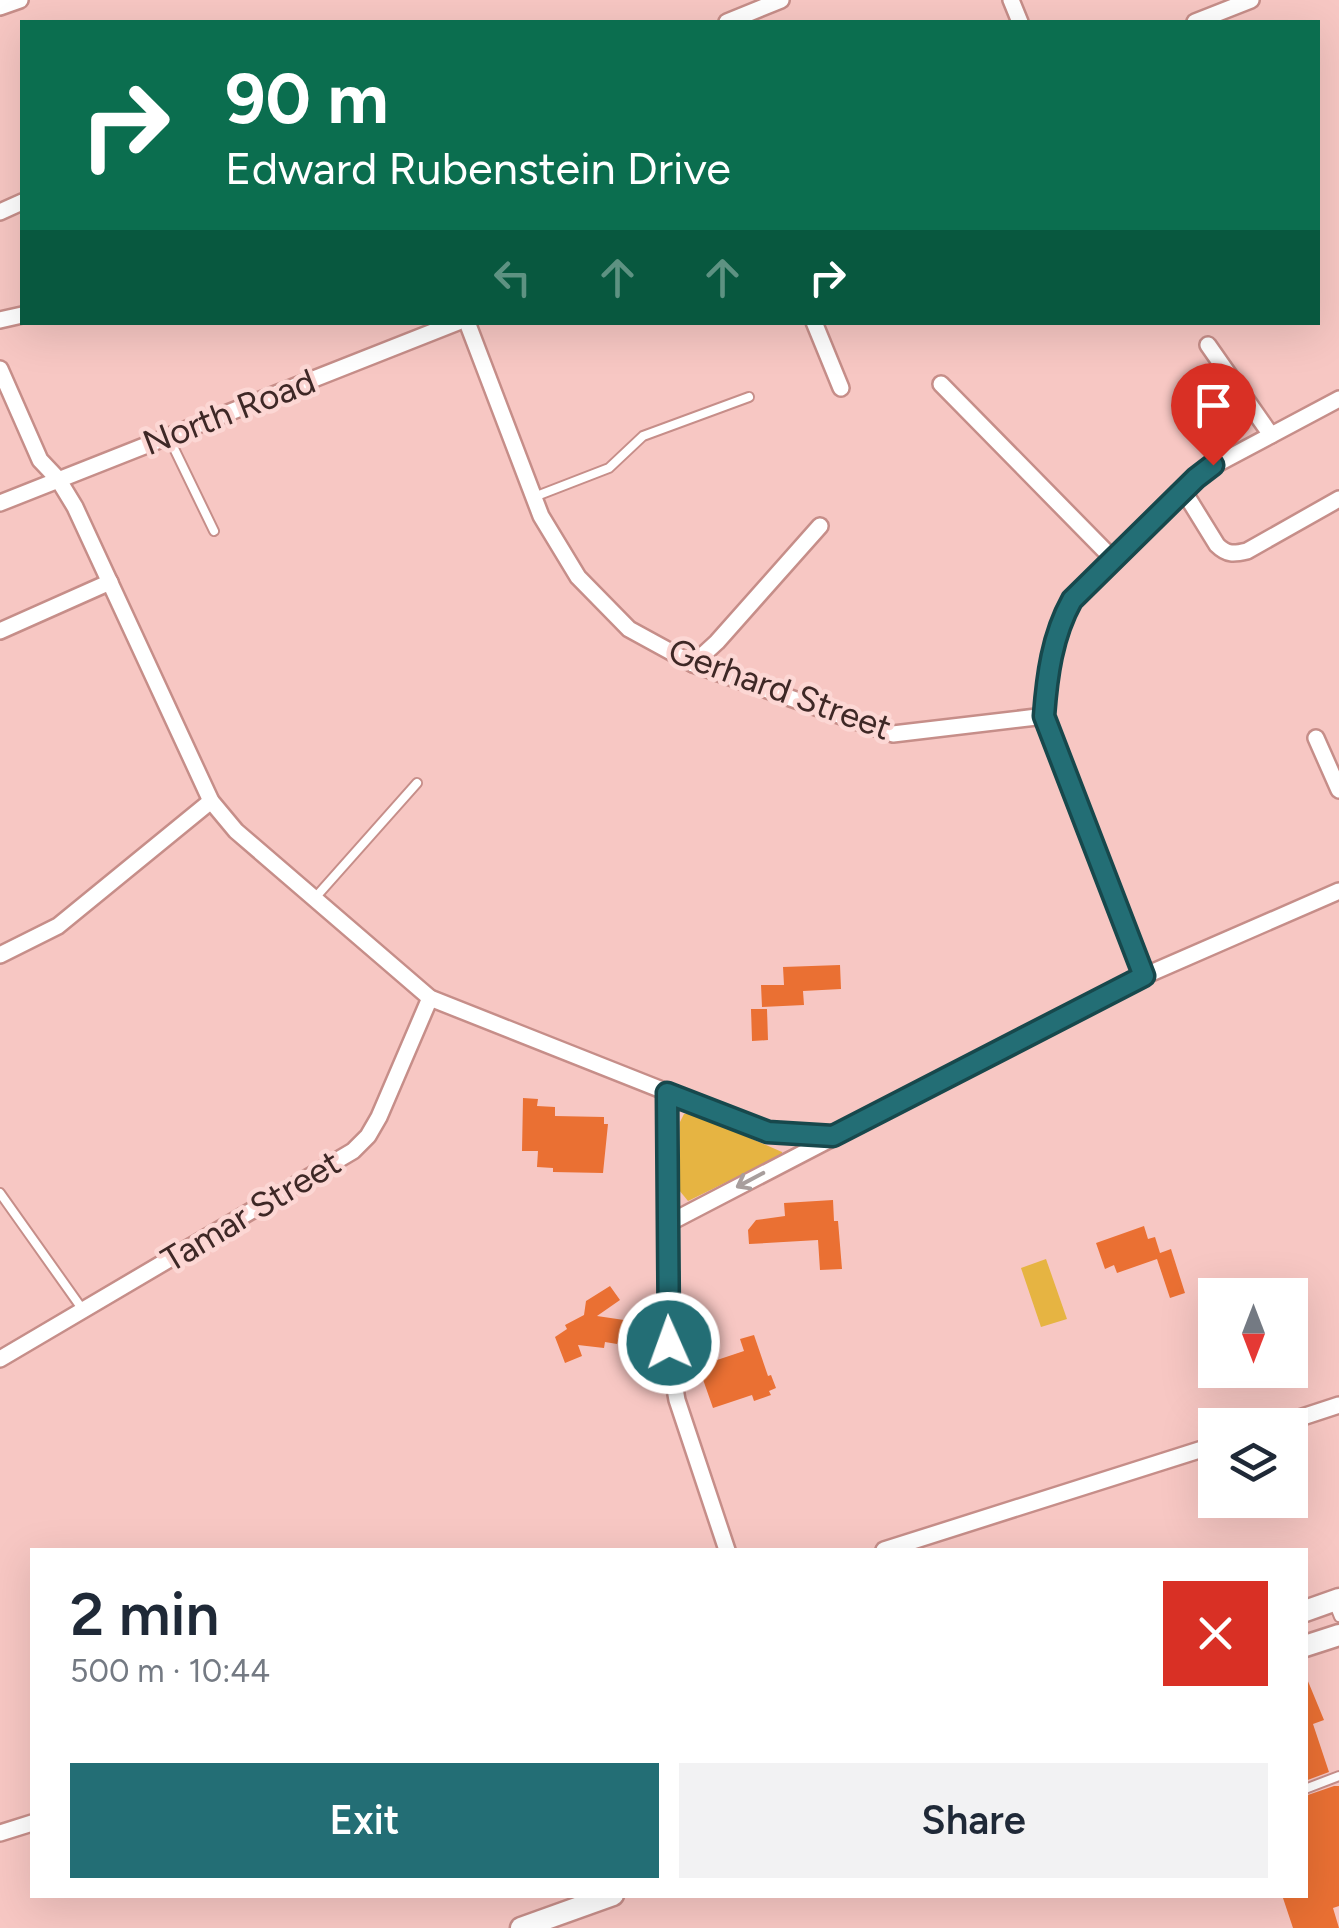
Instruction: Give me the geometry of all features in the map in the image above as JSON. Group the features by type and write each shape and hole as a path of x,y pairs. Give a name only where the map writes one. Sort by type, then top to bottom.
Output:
{"street":[{"path":"0,6 20,0"},
{"path":"732,20 781,0"},
{"path":"1200,20 1251,0"},
{"name":"North Road","path":"0,503 450,325"},
{"name":"Gerhard Street","path":"468,325 534,497 560,552 604,606 630,629 693,664 892,734 1044,716"},
{"path":"815,325 841,388"},
{"path":"1208,345 1271,435"},
{"path":"0,368 40,460 75,506 211,801 236,831 430,998 768,1132 833,1136"},
{"path":"940,384 1112,558"},
{"path":"1144,976 1044,716 1047,681 1062,619 1082,587 1202,472 1339,399"},
{"path":"1183,490 1217,545 1234,554 1339,500"},
{"path":"693,664 820,526"},
{"path":"0,630 110,582"},
{"path":"1316,738 1339,790"},
{"path":"0,955 58,926 211,801"},
{"path":"667,1224 1144,976 1339,891"},
{"name":"Tamar Street","path":"0,1359 353,1151 379,1117 430,998"},
{"path":"667,1093 667,1320 677,1400 726,1548"},
{"path":"1308,1416 1339,1406"},
{"path":"890,1548 1198,1450"},
{"path":"1308,1611 1337,1606"},
{"path":"1308,1645 1339,1635"},
{"path":"0,1834 30,1824"},
{"path":"521,1928 605,1898"}],"lane":[{"path":"534,497 618,462 643,436 749,396"},
{"path":"168,436 214,531"},
{"path":"314,899 417,783"},
{"path":"0,1193 83,1310"},
{"path":"1308,1788 1339,1776"}],"shaded area":[{"path":"684,1114 694,1114 782,1155 688,1201 679,1190 680,1122"},
{"path":"1046,1259 1067,1319 1041,1327 1021,1268"}],"building":[{"path":"840,965 841,989 803,991 804,1005 762,1007 761,985 784,985 783,967"},
{"path":"751,1009 767,1009 768,1040 752,1041"},
{"path":"523,1098 538,1099 537,1106 555,1107 555,1116 604,1117 604,1124 608,1124 603,1173 553,1172 553,1168 537,1167 538,1151 522,1151"},
{"path":"833,1200 842,1269 820,1270 818,1240 749,1244 748,1230 756,1220 785,1216 784,1203"},
{"path":"1144,1226 1148,1239 1155,1237 1160,1253 1171,1249 1185,1293 1170,1298 1157,1259 1117,1273 1114,1265 1105,1269 1096,1243"},
{"path":"610,1286 620,1300 597,1316 624,1320 617,1344 605,1342 604,1348 578,1345 582,1356 565,1363 555,1337 567,1329 565,1325 584,1315 586,1301"},
{"path":"754,1335 776,1388 769,1391 771,1395 754,1401 752,1395 713,1408 693,1351 712,1345 717,1360 744,1351 740,1339"},
{"path":"1308,1681 1324,1720 1313,1724 1329,1772 1308,1780"},
{"path":"1339,1786 1339,1906 1333,1908 1339,1928 1293,1928 1283,1898 1308,1898 1308,1795"}],"route":[{"path":"669,1343 667,1093 768,1132 833,1136 1144,976 1044,716 1047,681 1062,619 1072,600 1213,465"}]}
